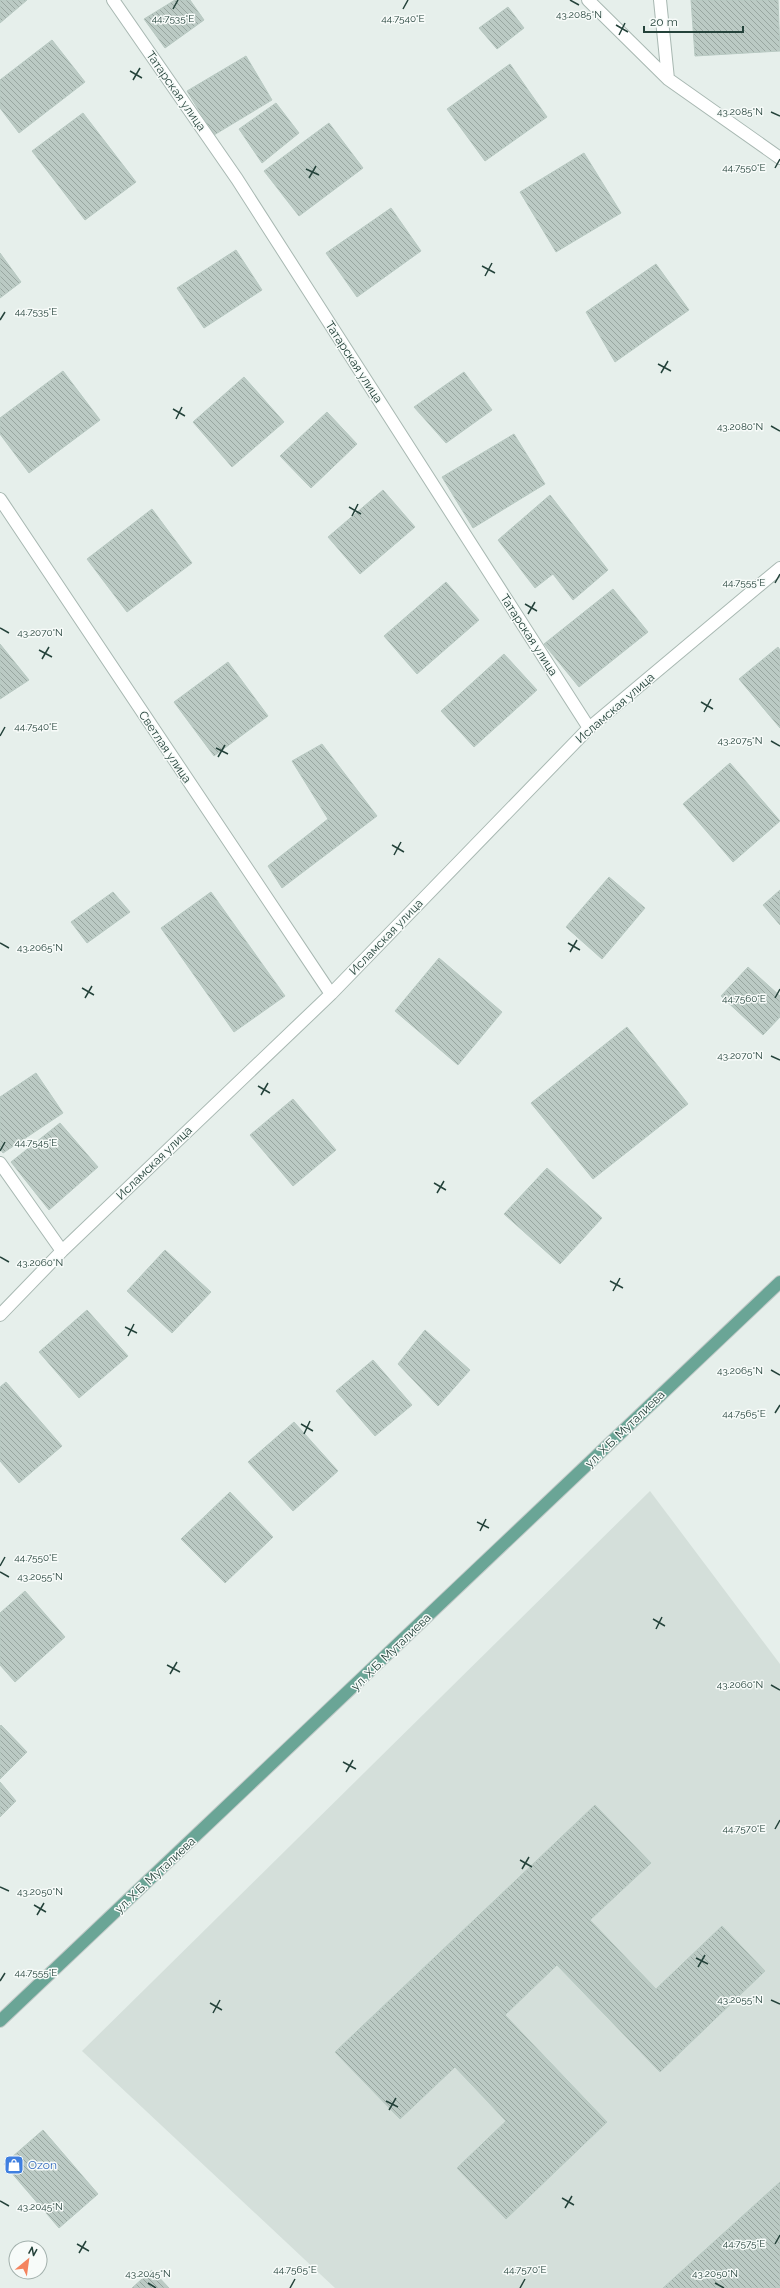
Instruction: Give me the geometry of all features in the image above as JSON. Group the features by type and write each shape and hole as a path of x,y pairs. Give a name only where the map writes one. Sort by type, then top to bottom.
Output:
{"main road":[{"name":"ул. Х.Б. Муталиева","path":"0,2022 780,1282"}],"street":[{"name":"Татарская улица","path":"113,0 237,179 589,728"},
{"path":"588,0 668,79 780,158"},
{"path":"660,0 668,79"},
{"name":"Светлая улица","path":"0,499 331,994"},
{"name":"Исламская улица","path":"0,1314 62,1251 331,994 589,728 780,568"},
{"path":"0,1163 62,1251"}],"shaded area":[{"path":"650,1491 780,1664 780,2288 335,2288 82,2051"}],"building":[{"path":"0,0 27,0 0,23"},
{"path":"175,0 190,0 204,20 165,48 144,19"},
{"path":"691,0 778,0 780,51 695,56"},
{"path":"508,7 524,28 497,49 479,28"},
{"path":"52,40 85,82 19,133 0,108 0,80"},
{"path":"246,56 272,100 214,135 187,91"},
{"path":"510,64 547,117 485,161 447,109"},
{"path":"276,103 299,133 262,163 239,129"},
{"path":"83,113 136,182 85,220 32,151"},
{"path":"329,123 363,168 299,216 264,171"},
{"path":"584,153 621,213 556,252 520,192"},
{"path":"391,208 421,251 357,297 326,253"},
{"path":"236,250 262,290 204,328 177,288"},
{"path":"0,253 21,282 0,298"},
{"path":"656,264 689,310 615,362 586,312"},
{"path":"63,371 100,420 29,473 0,434 0,418"},
{"path":"464,372 492,410 446,443 414,407"},
{"path":"244,377 284,422 232,467 193,422"},
{"path":"327,412 357,444 311,488 280,456"},
{"path":"514,434 545,484 473,528 442,477"},
{"path":"383,490 415,527 360,574 328,537"},
{"path":"550,495 608,570 573,600 553,574 535,588 498,540"},
{"path":"152,509 192,563 127,612 87,559"},
{"path":"446,582 479,620 417,674 384,636"},
{"path":"613,589 648,632 579,687 544,644"},
{"path":"0,644 29,680 0,699"},
{"path":"778,647 780,650 780,728 739,679"},
{"path":"504,654 537,690 474,747 441,711"},
{"path":"228,662 268,716 214,756 174,702"},
{"path":"322,744 377,816 282,888 268,866 328,819 292,761"},
{"path":"730,763 780,821 733,862 683,804"},
{"path":"609,877 645,908 602,959 566,927"},
{"path":"780,890 780,925 763,905"},
{"path":"113,892 130,912 87,943 71,922"},
{"path":"211,892 285,996 234,1032 161,928"},
{"path":"439,958 502,1012 458,1065 395,1011"},
{"path":"748,967 780,996 780,1017 763,1035 721,996"},
{"path":"627,1027 688,1104 593,1179 531,1103"},
{"path":"36,1073 63,1113 3,1153 0,1149 0,1097"},
{"path":"293,1099 336,1150 293,1186 250,1135"},
{"path":"60,1123 98,1167 49,1210 11,1162"},
{"path":"547,1168 602,1218 560,1264 504,1214"},
{"path":"165,1250 211,1292 172,1333 127,1291"},
{"path":"87,1310 128,1356 79,1398 39,1352"},
{"path":"425,1330 470,1370 438,1406 398,1364"},
{"path":"373,1360 412,1405 375,1436 336,1391"},
{"path":"6,1382 62,1446 19,1483 0,1461 0,1387"},
{"path":"294,1422 338,1471 293,1511 248,1462"},
{"path":"230,1492 273,1537 225,1583 181,1539"},
{"path":"25,1591 65,1637 15,1682 0,1665 0,1613"},
{"path":"1,1725 27,1752 0,1779 0,1726"},
{"path":"0,1782 16,1801 0,1817"},
{"path":"595,1805 651,1863 590,1920 656,1989 722,1926 765,1971 660,2072 557,1965 505,2015 607,2122 506,2219 457,2168 506,2121 455,2067 400,2119 335,2052"},
{"path":"43,2130 98,2194 59,2228 4,2164"},
{"path":"780,2182 780,2288 663,2288"},
{"path":"152,2270 169,2288 132,2288"}],"place":[{"name":"Ozon","path":"14,2165"}]}
